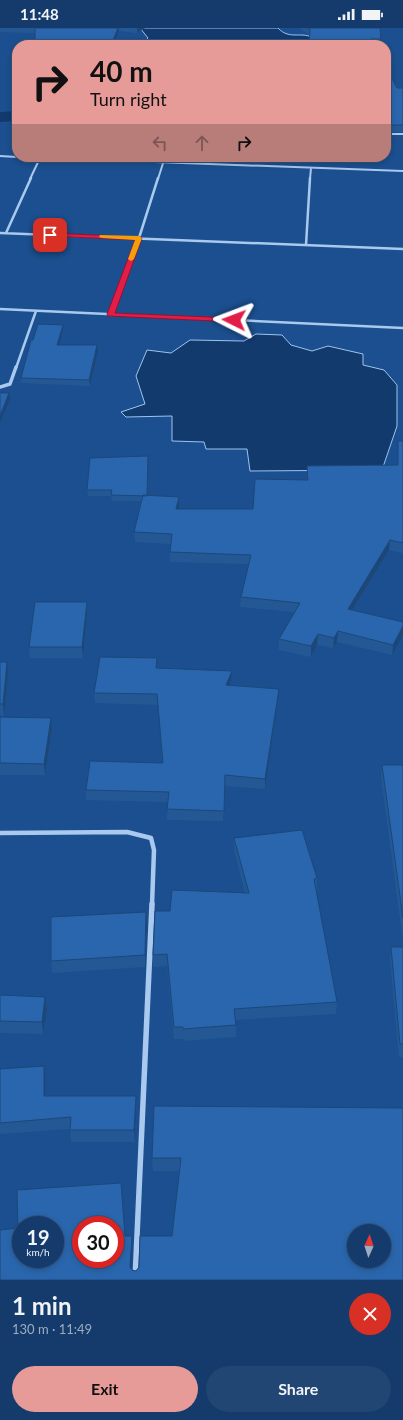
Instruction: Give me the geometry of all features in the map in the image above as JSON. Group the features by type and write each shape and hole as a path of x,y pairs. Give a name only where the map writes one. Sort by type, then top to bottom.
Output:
{"street":[{"path":"391,134 403,134"},
{"path":"0,156 12,157"},
{"path":"6,233 38,162"},
{"path":"111,314 139,238 164,162 403,171"},
{"path":"306,245 311,168"},
{"path":"0,233 403,249"},
{"path":"0,309 403,328"},
{"path":"0,387 10,384 36,311"},
{"path":"0,833 127,832 151,838 154,850 135,1280"}],"water":[{"path":"140,28 278,28 287,34 305,35 315,39 146,40 148,38"},
{"path":"256,334 282,335 291,345 312,351 328,346 363,354 363,365 384,370 397,385 397,426 382,470 250,471 247,449 206,449 204,442 172,441 172,416 126,417 121,412 145,404 136,376 147,350 171,353 190,340 244,341"}],"building":[{"path":"35,28 118,28 113,40 35,40"},
{"path":"308,28 380,28 381,39 309,40 310,29"},
{"path":"391,77 397,88 403,88 403,125 391,125"},
{"path":"38,324 63,325 57,345 97,345 89,380 21,378 31,340 33,340"},
{"path":"0,393 9,393 0,416"},
{"path":"398,441 403,441 403,543 390,540 348,609 403,622 403,626 393,645 338,631 334,638 318,634 311,646 279,639 300,603 241,597 251,555 170,552 172,534 134,532 143,495 179,497 176,509 253,509 255,479 308,480 307,466 398,465"},
{"path":"148,456 147,496 111,495 112,490 87,490 90,458"},
{"path":"35,602 87,602 82,647 29,647"},
{"path":"100,657 157,658 156,668 232,671 226,685 279,689 265,779 225,775 224,811 167,809 169,792 86,790 90,761 163,763 157,694 94,693"},
{"path":"0,662 7,662 3,704 0,704"},
{"path":"0,717 51,718 44,764 0,763"},
{"path":"382,765 403,765 403,918"},
{"path":"302,830 317,878 314,879 337,1002 234,1009 236,1025 183,1029 183,1027 174,1027 167,954 153,955 155,911 170,911 172,890 249,893 234,838"},
{"path":"146,912 145,955 51,961 51,917"},
{"path":"391,947 403,947 403,1044 400,1044"},
{"path":"0,995 45,997 42,1022 0,1021"},
{"path":"44,1066 44,1096 136,1096 134,1130 70,1130 71,1117 0,1123 0,1069"},
{"path":"154,1106 403,1108 403,1280 0,1280 0,1230 12,1229 12,1268 64,1268 64,1216 18,1216 17,1190 121,1183 123,1216 72,1216 72,1268 124,1268 124,1223 125,1236 132,1236 130,1267 132,1270 136,1271 139,1267 140,1236 172,1236 181,1158 152,1158"}],"waterway":[{"path":"0,117 12,116"}],"slow traffic":[{"path":"102,237 139,238 131,259"}],"route":[{"path":"50,235 139,238 111,314 234,320"}]}
